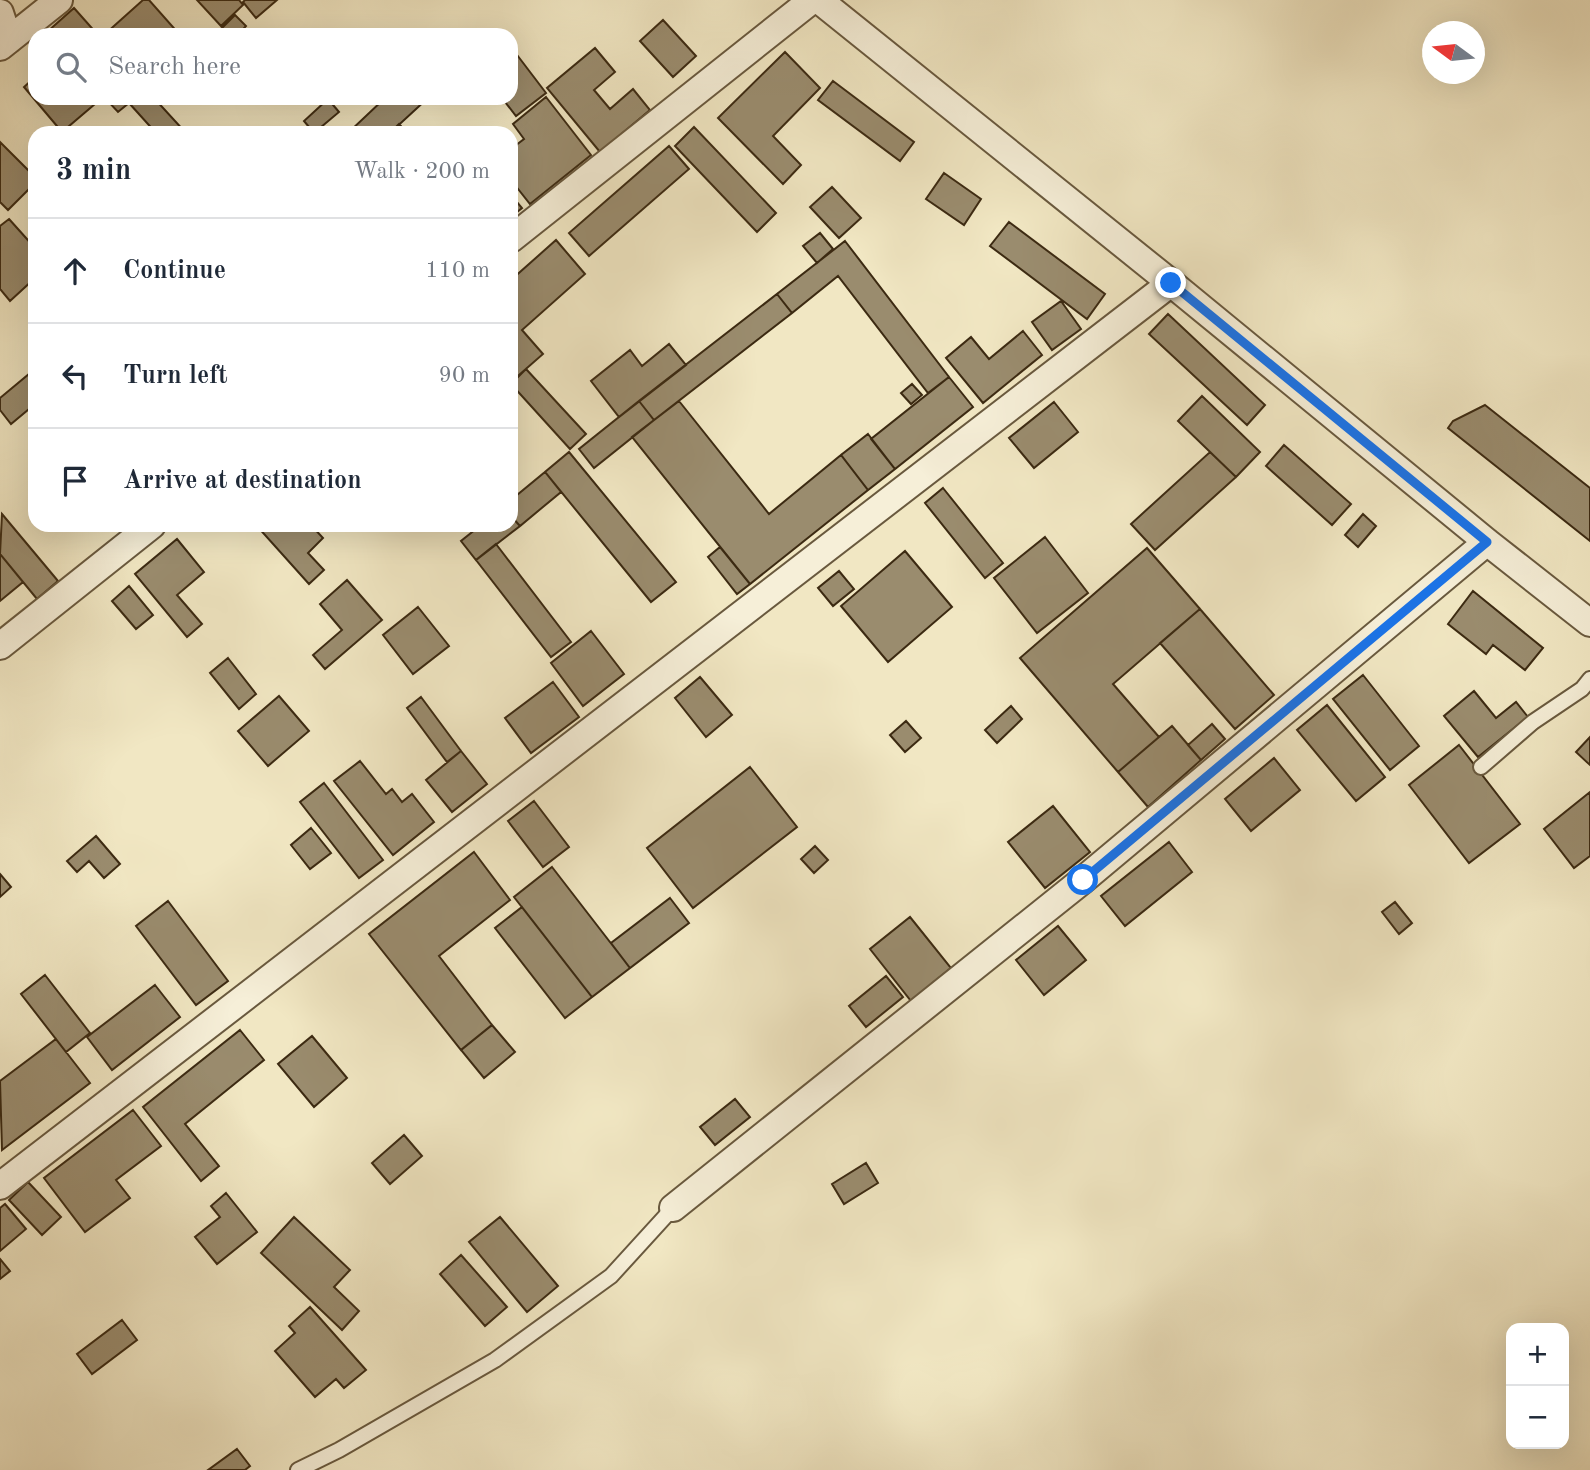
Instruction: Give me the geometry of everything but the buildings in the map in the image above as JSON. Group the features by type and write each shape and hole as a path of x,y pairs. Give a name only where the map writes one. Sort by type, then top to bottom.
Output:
{"street":[{"path":"5,44 59,0"},
{"path":"518,233 812,0"},
{"path":"819,0 1590,623"},
{"path":"0,13 5,44"},
{"path":"0,1185 1171,283"},
{"path":"0,646 143,532"},
{"path":"673,1208 1083,880 1487,542"}],"lane":[{"path":"1481,766 1533,722 1582,689 1590,680"},
{"path":"298,1470 339,1450 495,1360 611,1276 673,1208"}],"route":[{"path":"1083,880 1487,542 1171,283"}]}
